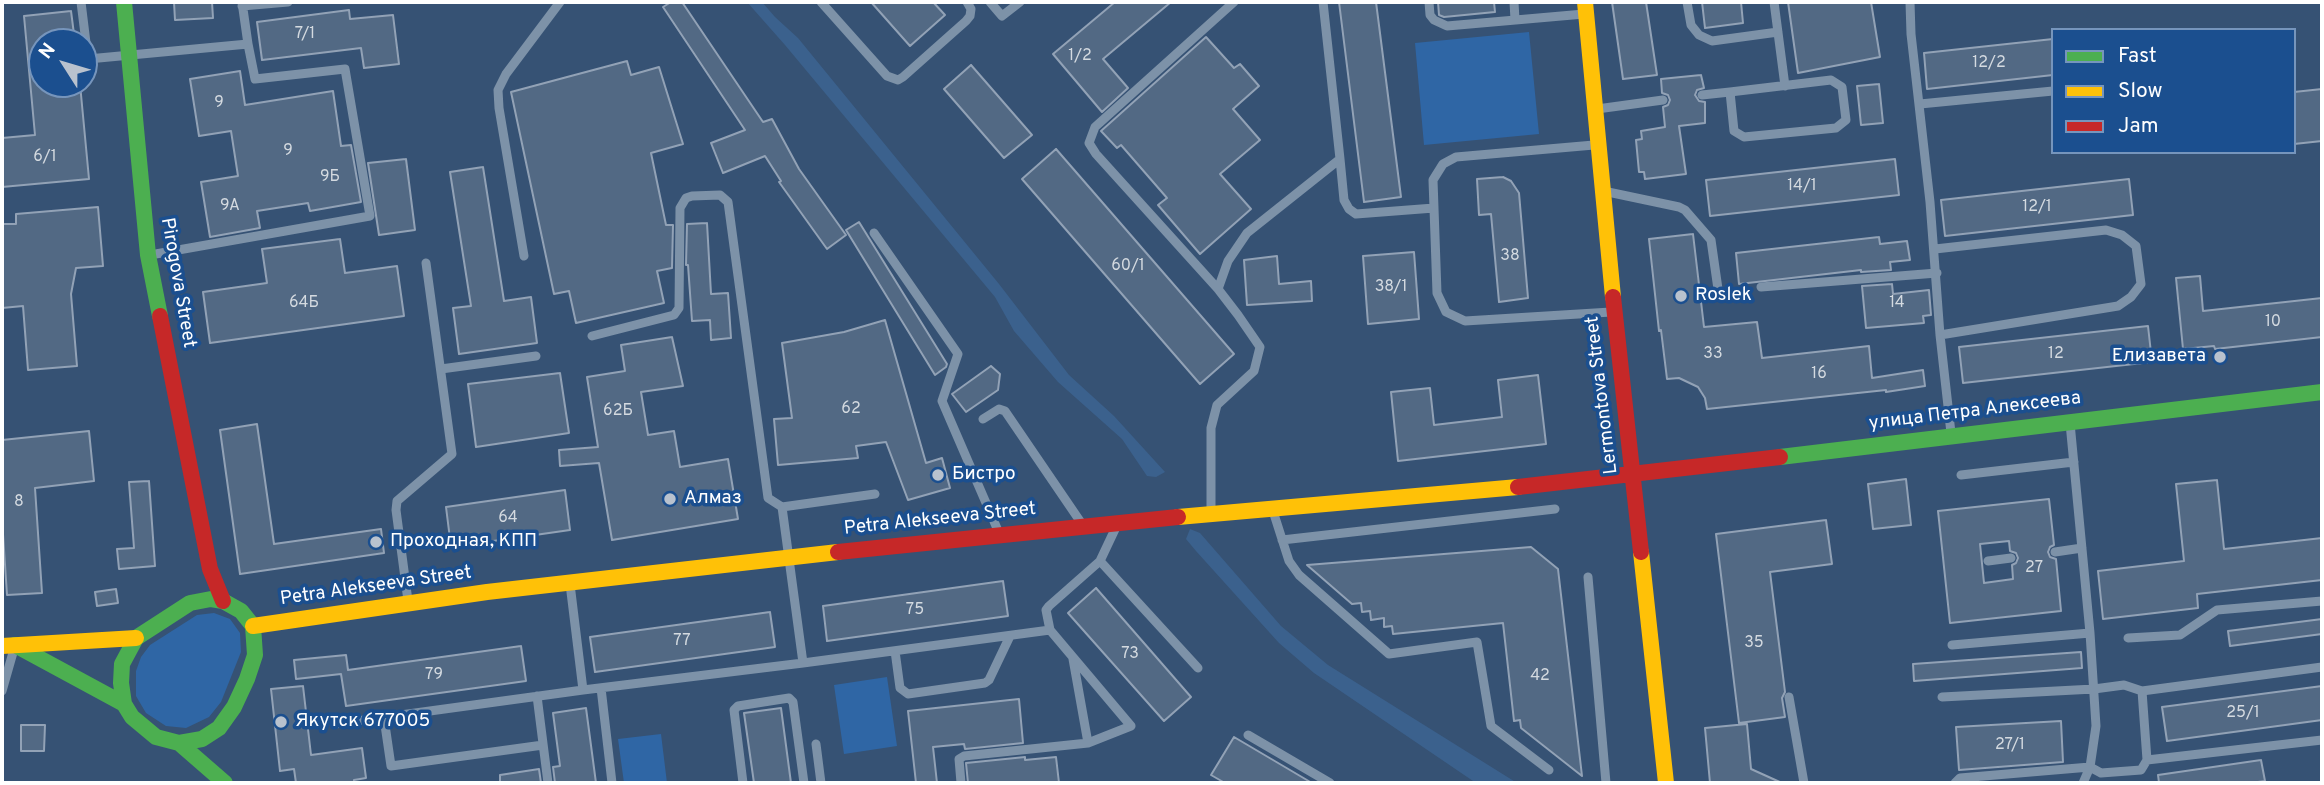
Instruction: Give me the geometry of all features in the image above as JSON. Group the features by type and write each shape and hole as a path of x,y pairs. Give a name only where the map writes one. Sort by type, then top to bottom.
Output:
{"street":[{"name":"Pirogova Street","path":"124,2 148,255 210,569 223,601"},
{"name":"Lermontova Street","path":"1585,8 1614,312 1666,783"},
{"name":"улица Петра Алексеева","path":"1633,474 2322,392"},
{"name":"Petra Alekseeva Street","path":"253,626 408,603 788,558 1083,526 1583,481 1633,474"},
{"path":"210,569 204,585 190,603 136,638 122,664 121,682 124,704 132,717 156,737 179,743 202,739 219,728"},
{"path":"190,603 211,599 223,601 242,611 253,626 255,655 251,667 234,707 219,728 210,754 210,765 220,778"},
{"path":"9,645 136,638"},
{"path":"9,645 124,704"},
{"path":"179,743 220,778"}],"lane":[{"path":"81,2 88,59 248,44"},
{"path":"148,255 370,216 345,69 255,79 242,4 288,2"},
{"path":"524,256 498,90 506,74 560,2"},
{"path":"821,2 887,76 898,80 966,21 971,9 967,2"},
{"path":"990,2 1002,16 1020,2"},
{"path":"1211,515 1211,428 1217,405 1254,370 1260,347 1218,289 1089,143 1095,127 1234,2"},
{"path":"1323,2 1344,200 1356,214 1434,208"},
{"path":"1429,2 1430,15 1447,26 1516,20 1585,8"},
{"path":"1514,2 1516,20"},
{"path":"1687,2 1691,25 1699,35 1712,41 1778,32"},
{"path":"1774,2 1785,86"},
{"path":"1910,2 1910,34 1935,249 1940,335 1951,435"},
{"path":"1702,95 1831,80 1842,87 1846,120 1836,128 1744,137 1734,131 1730,92"},
{"path":"1920,104 2051,91"},
{"path":"1595,109 1663,100"},
{"path":"1599,144 1456,158 1443,164 1433,180 1437,293 1446,312 1465,321 1614,312"},
{"path":"1218,289 1228,261 1247,233 1340,159"},
{"path":"1603,191 1685,210 1710,240 1718,289"},
{"path":"593,337 674,315 679,308 680,208 686,198 692,196 720,195 728,202 768,498 782,507 875,494"},
{"path":"1935,249 2106,230 2122,235 2136,246 2141,284 2131,298 2118,306 1940,335"},
{"path":"874,233 958,354 942,401 999,535"},
{"path":"408,603 396,506 400,497 446,462 452,454 426,263"},
{"path":"1761,287 1937,273"},
{"path":"442,369 536,356"},
{"path":"983,419 999,410 1005,411 1083,526"},
{"path":"2070,422 2096,726 2090,767 2083,783"},
{"path":"1961,475 2074,462"},
{"path":"782,507 803,663"},
{"path":"1273,509 1289,561 1299,575 1390,654 1477,642 1491,726 1549,770"},
{"path":"1283,540 1555,509"},
{"path":"961,783 959,759 964,756 1088,743 1131,726 1050,630 1046,610 1100,561 1117,524"},
{"path":"2055,552 2082,548"},
{"path":"1988,561 2011,558"},
{"path":"1100,561 1198,668"},
{"path":"1588,577 1606,783"},
{"path":"569,583 583,690"},
{"path":"2128,638 2180,635 2217,610 2322,601"},
{"path":"335,724 1050,630"},
{"path":"1952,645 2090,633"},
{"path":"895,651 900,688 908,694 985,683 989,680 1010,636"},
{"path":"2,691 9,645"},
{"path":"1073,658 1088,743"},
{"path":"1942,697 2124,685 2142,691 2322,667"},
{"path":"601,688 612,783"},
{"path":"1955,783 1960,778 2090,767 2101,773 2141,770 2147,760 2142,691"},
{"path":"537,696 548,783"},
{"path":"1789,697 1804,783"},
{"path":"743,783 734,710 738,706 789,698 793,702 804,783"},
{"path":"384,718 391,766 543,745"},
{"path":"1248,735 1330,783"},
{"path":"2147,760 2322,740"},
{"path":"816,744 821,783"},
{"path":"2101,773 2104,783"}],"shaded area":[{"path":"747,2 762,2 798,38 999,284 1069,375 1114,416 1165,472 1156,477 1147,476 1122,439 1058,382 1014,331 995,297"},
{"path":"1529,32 1539,134 1424,145 1415,43"},
{"path":"1190,529 1200,533 1281,626 1328,665 1517,783 1476,783 1314,673 1279,643 1196,551 1186,539"},
{"path":"214,613 230,619 240,633 241,652 221,702 209,717 186,728 166,726 146,713 136,696 136,671 141,657 150,645 197,615"},
{"path":"887,677 897,746 844,754 834,685"},
{"path":"661,734 667,783 624,783 618,739"}],"building":[{"path":"174,2 212,2 213,18 175,20"},
{"path":"671,2 682,2 763,122 772,119 799,169 846,235 827,249 779,182 781,181 765,156 723,173 711,143 745,130 663,7"},
{"path":"871,2 933,2 945,15 910,46"},
{"path":"1115,2 1171,2 1103,59 1128,88 1102,112 1053,54"},
{"path":"1339,2 1376,2 1401,197 1364,202"},
{"path":"1438,2 1494,2 1495,12 1444,17 1439,15"},
{"path":"1612,2 1646,2 1657,75 1623,79"},
{"path":"1702,2 1741,2 1743,23 1705,28"},
{"path":"1788,2 1871,2 1880,57 1798,73"},
{"path":"349,10 350,19 393,15 399,64 364,68 361,48 262,60 257,22"},
{"path":"71,11 73,28 28,28 28,59 24,16"},
{"path":"1206,37 1234,68 1240,64 1259,86 1233,109 1260,140 1220,174 1251,209 1200,254 1158,205 1167,198 1121,145 1117,148 1101,131"},
{"path":"2051,39 2051,75 1927,89 1924,53"},
{"path":"627,61 631,75 659,67 683,144 651,153 666,225 673,225 672,268 657,271 664,303 576,323 569,291 554,294 511,92"},
{"path":"971,65 1032,135 1004,158 944,89"},
{"path":"240,71 245,105 333,91 341,146 351,145 361,202 310,211 308,203 257,211 260,228 210,237 201,182 238,176 231,131 199,136 190,79"},
{"path":"1701,75 1704,88 1697,90 1695,95 1699,101 1705,102 1705,123 1679,126 1686,174 1645,179 1644,172 1639,172 1636,140 1642,139 1641,131 1665,127 1663,107 1668,105 1670,100 1668,95 1662,93 1661,79"},
{"path":"1879,84 1883,123 1861,125 1857,86"},
{"path":"2322,89 2322,141 2296,144 2296,92"},
{"path":"32,98 81,98 89,179 2,187 2,138 35,135"},
{"path":"1056,149 1234,354 1200,384 1022,179"},
{"path":"406,159 415,230 379,235 368,163"},
{"path":"1895,159 1899,195 1710,216 1706,180"},
{"path":"483,167 504,301 531,297 537,343 459,354 453,308 471,306 450,172"},
{"path":"1503,177 1511,181 1519,193 1528,298 1499,302 1491,214 1479,215 1477,179"},
{"path":"2129,179 2133,215 1945,236 1941,200"},
{"path":"98,207 103,266 76,268 71,294 77,366 28,370 23,306 2,308 2,224 16,224 16,214"},
{"path":"859,222 947,364 935,375 846,230"},
{"path":"707,223 711,294 728,293 731,338 711,340 710,320 692,321 686,265 687,224"},
{"path":"1693,234 1704,327 1757,322 1762,358 1869,346 1872,378 1923,370 1925,386 1707,409 1705,398 1698,387 1679,378 1667,379 1649,239"},
{"path":"1879,237 1880,244 1907,241 1910,260 1890,262 1891,270 1861,270 1739,284 1736,253"},
{"path":"340,239 345,273 397,266 404,316 210,343 203,292 267,283 262,249"},
{"path":"1414,252 1419,319 1368,324 1363,256"},
{"path":"1277,256 1279,284 1311,281 1312,301 1247,305 1244,260"},
{"path":"2200,276 2203,311 2322,298 2322,337 2215,349 2214,346 2183,349 2176,278"},
{"path":"1892,284 1893,294 1929,290 1931,315 1923,316 1924,323 1866,328 1862,286"},
{"path":"885,320 926,463 942,458 950,488 908,500 886,442 856,446 858,458 778,465 774,419 792,418 782,343 844,332"},
{"path":"2148,326 2152,362 1963,383 1959,347"},
{"path":"672,337 683,386 641,392 648,435 674,431 680,467 728,459 738,519 612,540 599,463 560,466 559,450 598,447 587,377 625,371 621,345"},
{"path":"991,366 1000,374 998,390 966,412 952,394"},
{"path":"560,373 569,433 476,447 468,384"},
{"path":"1538,375 1546,444 1398,461 1391,392 1430,388 1434,425 1502,417 1498,380"},
{"path":"257,424 274,544 381,529 384,553 240,574 220,430"},
{"path":"89,431 94,481 35,488 42,593 7,595 2,519 2,440"},
{"path":"1906,479 1911,525 1873,529 1868,484"},
{"path":"2217,480 2224,549 2322,538 2322,580 2197,594 2198,608 2103,619 2098,571 2184,561 2176,484"},
{"path":"149,481 155,566 119,569 117,549 134,548 129,482"},
{"path":"565,490 570,530 451,547 446,507"},
{"path":"2049,499 2054,545 2048,552 2050,557 2056,559 2061,611 1950,623 1938,511","holes":["2009,541 2010,551 2016,553 2018,558 2012,565 2013,579 1984,583 1980,544"]},
{"path":"1826,520 1832,564 1770,572 1785,692 1782,698 1785,717 1739,723 1716,534"},
{"path":"1531,547 1558,569 1582,776 1521,728 1520,720 1514,721 1503,623 1393,634 1392,626 1384,627 1384,618 1371,620 1370,611 1362,612 1361,603 1352,604 1307,565"},
{"path":"1003,581 1008,616 827,641 823,606"},
{"path":"1096,588 1191,697 1164,721 1068,613"},
{"path":"116,589 118,603 97,606 95,592"},
{"path":"770,612 775,647 595,672 590,637"},
{"path":"2322,619 2322,634 2230,646 2228,631"},
{"path":"521,646 526,681 346,706 341,674 296,679 294,660 346,655 348,670"},
{"path":"2081,652 2082,668 1914,681 1913,664"},
{"path":"303,686 311,755 362,748 366,778 354,780 354,783 296,783 294,769 280,771 271,689"},
{"path":"2322,686 2322,720 2167,741 2162,707"},
{"path":"1019,699 1023,743 965,749 964,744 933,747 937,783 916,783 908,711"},
{"path":"586,708 596,783 555,783 553,767 560,766 553,713"},
{"path":"781,708 791,783 754,783 744,713"},
{"path":"2061,721 2063,762 1959,770 1956,727"},
{"path":"1747,724 1751,769 1782,783 1710,783 1705,728"},
{"path":"21,725 45,725 44,751 21,751"},
{"path":"1234,737 1312,783 1225,783 1211,775"},
{"path":"1025,757 1025,760 1056,757 1059,783 968,783 966,763"},
{"path":"2261,760 2265,781 2159,783 2158,775"},
{"path":"539,769 541,783 500,783 500,775"}],"traffic: fast":[{"path":"124,2 148,255 160,316"},
{"path":"1780,457 2322,392"},
{"path":"211,599 223,601 241,611 253,626 255,655 247,679 234,707 219,728 202,739 179,743 156,737 132,717 124,704 122,664 136,638 190,603 211,599"},
{"path":"15,645 124,704"},
{"path":"179,743 225,783"}],"traffic: slow":[{"path":"1585,2 1613,297"},
{"path":"1178,517 1518,487"},
{"path":"253,626 487,592 838,552"},
{"path":"1641,552 1666,783"},
{"path":"2,646 136,638"}],"traffic: jam":[{"path":"1613,297 1641,552"},
{"path":"160,316 210,569 223,601"},
{"path":"1518,487 1780,457"},
{"path":"838,552 1178,517"}],"place":[{"name":"Roslek","path":"1681,296"},
{"name":"Елизавета","path":"2220,357"},
{"name":"Бистро","path":"938,475"},
{"name":"Алмаз","path":"670,499"},
{"name":"Проходная, КПП","path":"376,542"},
{"name":"Якутск 677005","path":"281,722"}]}
